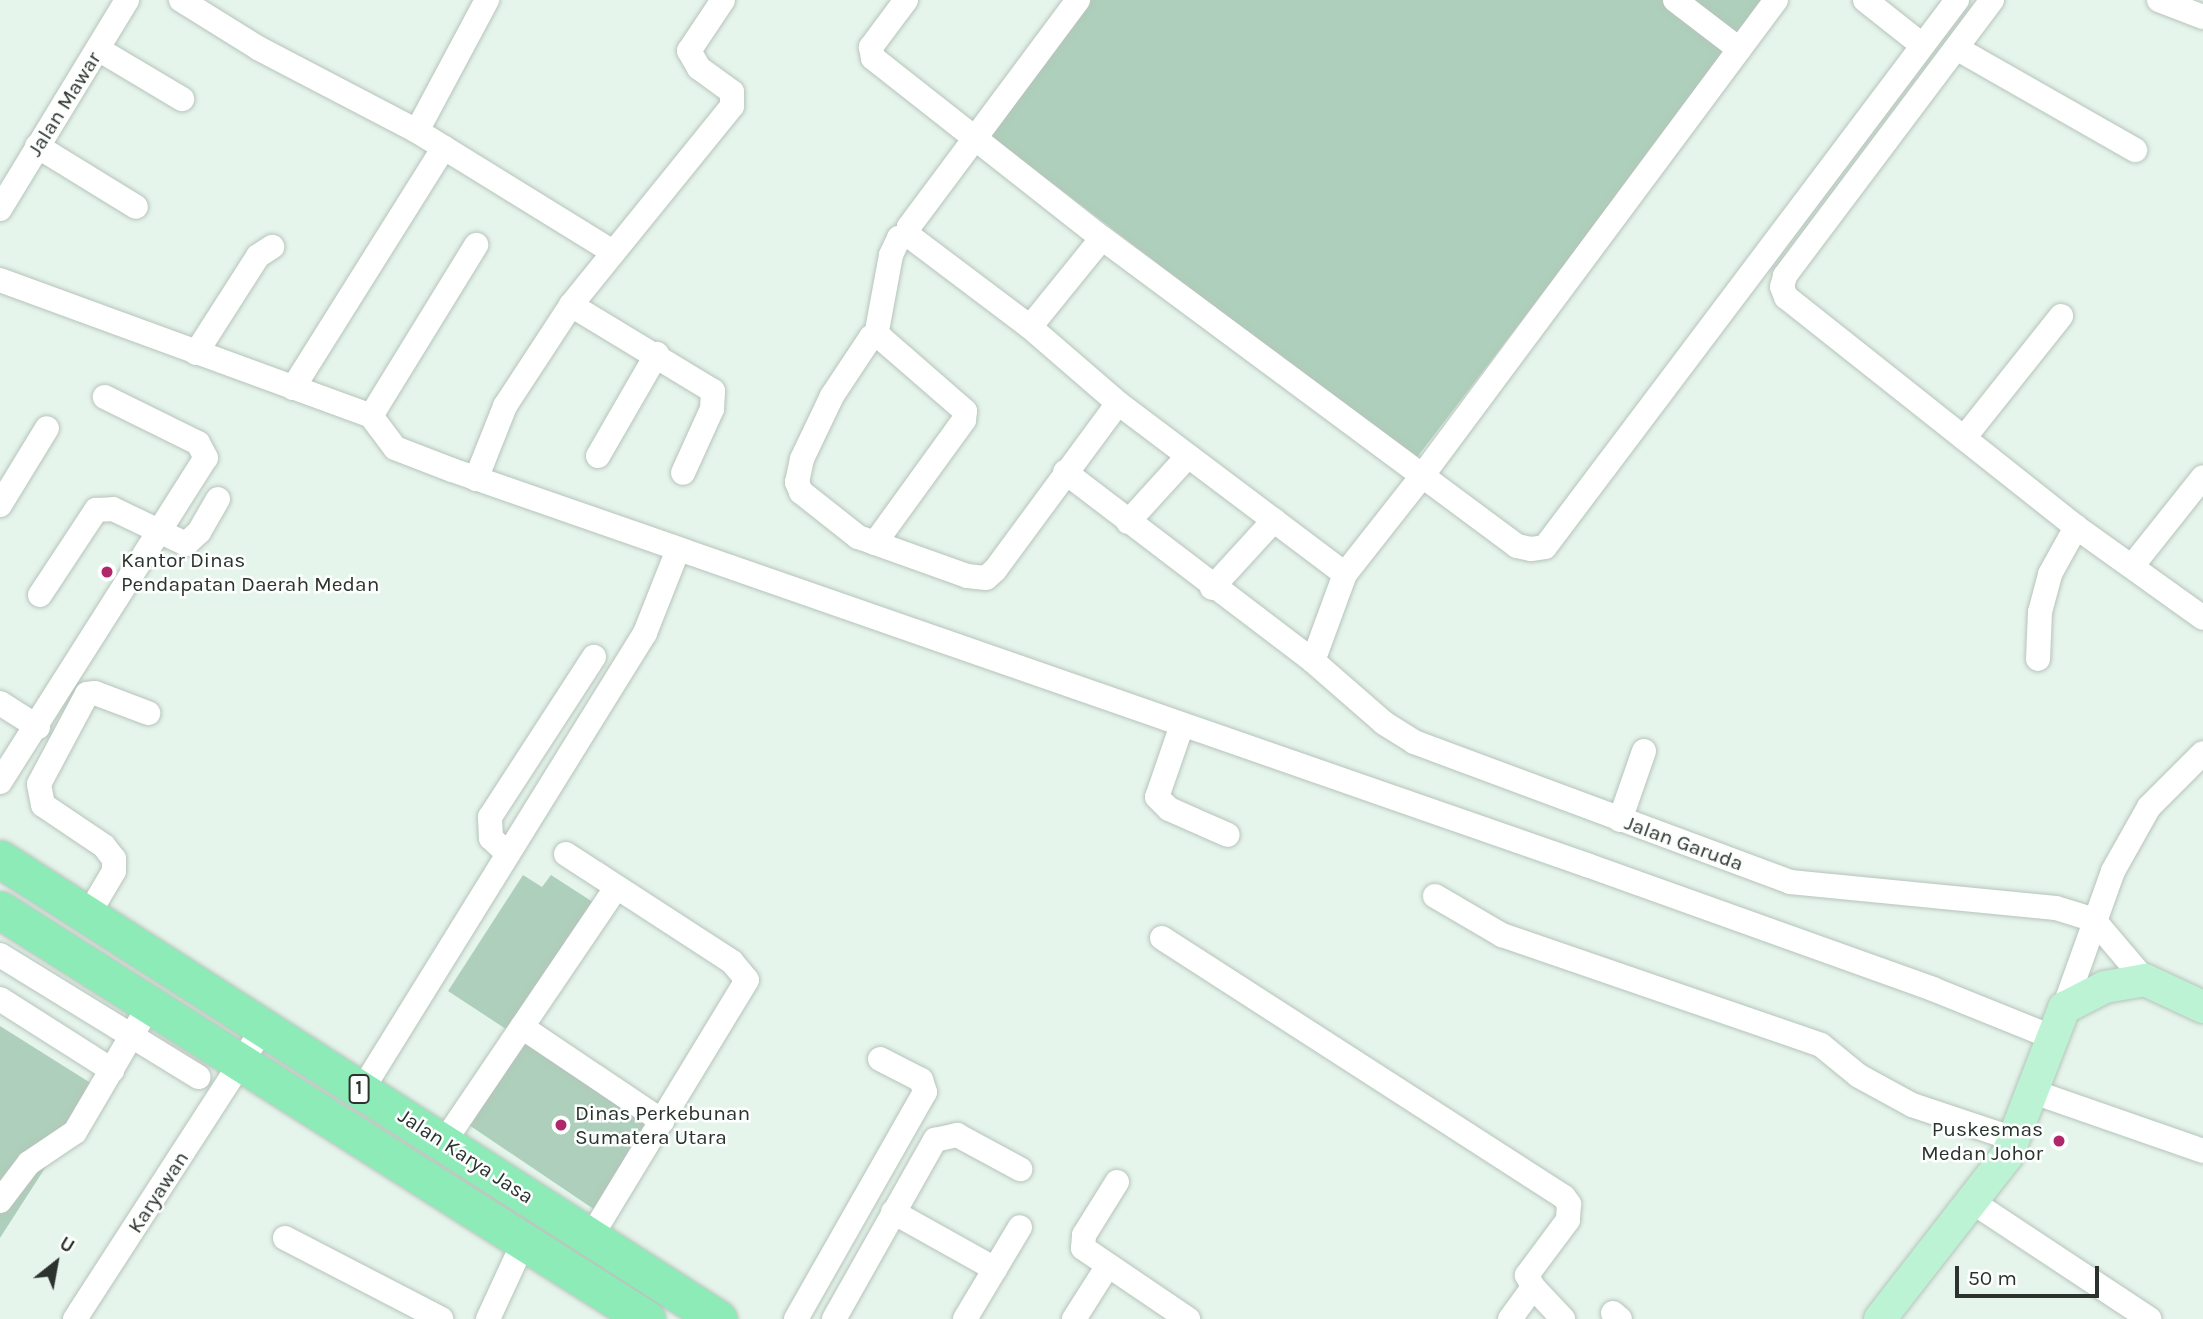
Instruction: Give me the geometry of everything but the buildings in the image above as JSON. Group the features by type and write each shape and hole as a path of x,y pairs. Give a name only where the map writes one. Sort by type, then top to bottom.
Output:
{"highway":[{"name":"Jalan Karya Jasa","path":"0,859 718,1319"},
{"name":"Jalan Karya Jasa","path":"0,910 140,1021 241,1065 524,1241 634,1316"}],"main road":[{"path":"1880,1319 2007,1156 2034,1092 2064,1007 2105,987 2146,980 2203,1007"}],"street":[{"name":"Jalan Mawar","path":"0,209 127,0"},
{"path":"181,0 258,48 417,131 613,252"},
{"path":"417,131 487,0"},
{"path":"477,479 505,406 571,305 732,106 732,92 699,68 689,51 723,0"},
{"path":"906,0 871,47 873,58 1102,238 1422,476 1517,545 1545,547 1957,0"},
{"path":"908,235 909,227 1077,0"},
{"path":"1675,0 1739,49"},
{"path":"1313,661 1345,574 1422,476 1776,0"},
{"path":"1865,0 1922,45"},
{"path":"1992,0 1958,49 1785,276 1782,287 1786,297 2076,527 2133,565 2203,618"},
{"path":"2159,0 2203,17"},
{"path":"98,49 182,99"},
{"path":"1958,49 2135,150"},
{"path":"37,146 136,206"},
{"path":"293,388 444,147"},
{"path":"908,235 1030,327 1118,403 1345,574"},
{"path":"908,235 899,238 891,255 876,336 832,396 802,459 797,482 805,499 826,516 875,543 967,576 986,578 1118,403"},
{"path":"1030,327 1102,238"},
{"path":"370,416 476,245"},
{"path":"196,353 258,256 272,247"},
{"path":"0,280 370,416 398,450 677,551 1895,975 2054,1038"},
{"path":"571,305 657,354 714,395 682,473"},
{"path":"1964,438 2061,316"},
{"path":"875,543 964,420 965,411 876,336"},
{"path":"598,456 657,354"},
{"path":"0,782 38,727 158,534 205,464 207,453 198,443 104,397"},
{"path":"0,505 47,428"},
{"path":"1128,522 1188,456"},
{"name":"Jalan Garuda","path":"1065,472 1212,588 1313,661 1384,723 1414,742 1790,882 2056,908 2093,919"},
{"path":"2133,565 2203,477"},
{"path":"40,595 96,510 113,509 158,534 186,544 200,532 218,499"},
{"path":"1212,588 1274,520"},
{"path":"2039,659 2039,611 2050,574 2076,527"},
{"path":"362,1090 645,633 677,551"},
{"path":"508,854 491,838 491,817 594,657"},
{"path":"88,915 114,871 114,859 104,846 43,805 38,784 87,694 95,693 148,713"},
{"path":"0,703 38,727"},
{"path":"1182,725 1157,797 1169,809 1228,835"},
{"path":"1620,820 1644,751"},
{"path":"2064,1007 2093,919 2149,807 2203,753"},
{"path":"566,854 732,962 747,980 591,1237"},
{"path":"444,1142 616,888"},
{"path":"1435,896 1502,935 1833,1050 1859,1076 1912,1105 2014,1139"},
{"path":"2093,919 2146,980"},
{"path":"1162,939 1563,1197 1569,1204 1568,1220 1527,1275 1533,1287 1563,1319"},
{"path":"0,956 140,1021 198,1077"},
{"path":"0,999 112,1069"},
{"path":"0,1201 29,1163 75,1132 140,1021"},
{"name":"Karyawan","path":"75,1319 264,1027"},
{"path":"522,1027 662,1121"},
{"path":"796,1319 925,1092 921,1080 880,1059"},
{"path":"2034,1092 2203,1151"},
{"path":"834,1319 894,1212 941,1136 967,1139 1020,1169"},
{"path":"1117,1182 1082,1242 1086,1253 1188,1319"},
{"path":"1971,1201 2150,1319"},
{"path":"894,1212 995,1269"},
{"path":"965,1319 1020,1227"},
{"path":"285,1238 441,1319"},
{"path":"488,1319 524,1241"},
{"path":"1074,1319 1107,1267"},
{"path":"1510,1319 1533,1287"}],"green space":[{"path":"1091,0 1767,0 1415,460 988,134"},
{"path":"523,875 542,887 551,875 596,904 512,1033 448,991"},
{"path":"0,1026 97,1087 0,1238"},
{"name":"Dinas Perkebunan Sumatera Utara","path":"526,1038 656,1126 598,1212 468,1124"}],"place":[{"name":"Kantor Dinas Pendapatan Daerah Medan","path":"107,572"},
{"name":"Dinas Perkebunan Sumatera Utara","path":"561,1125"},
{"name":"Puskesmas Medan Johor","path":"2059,1141"}]}
